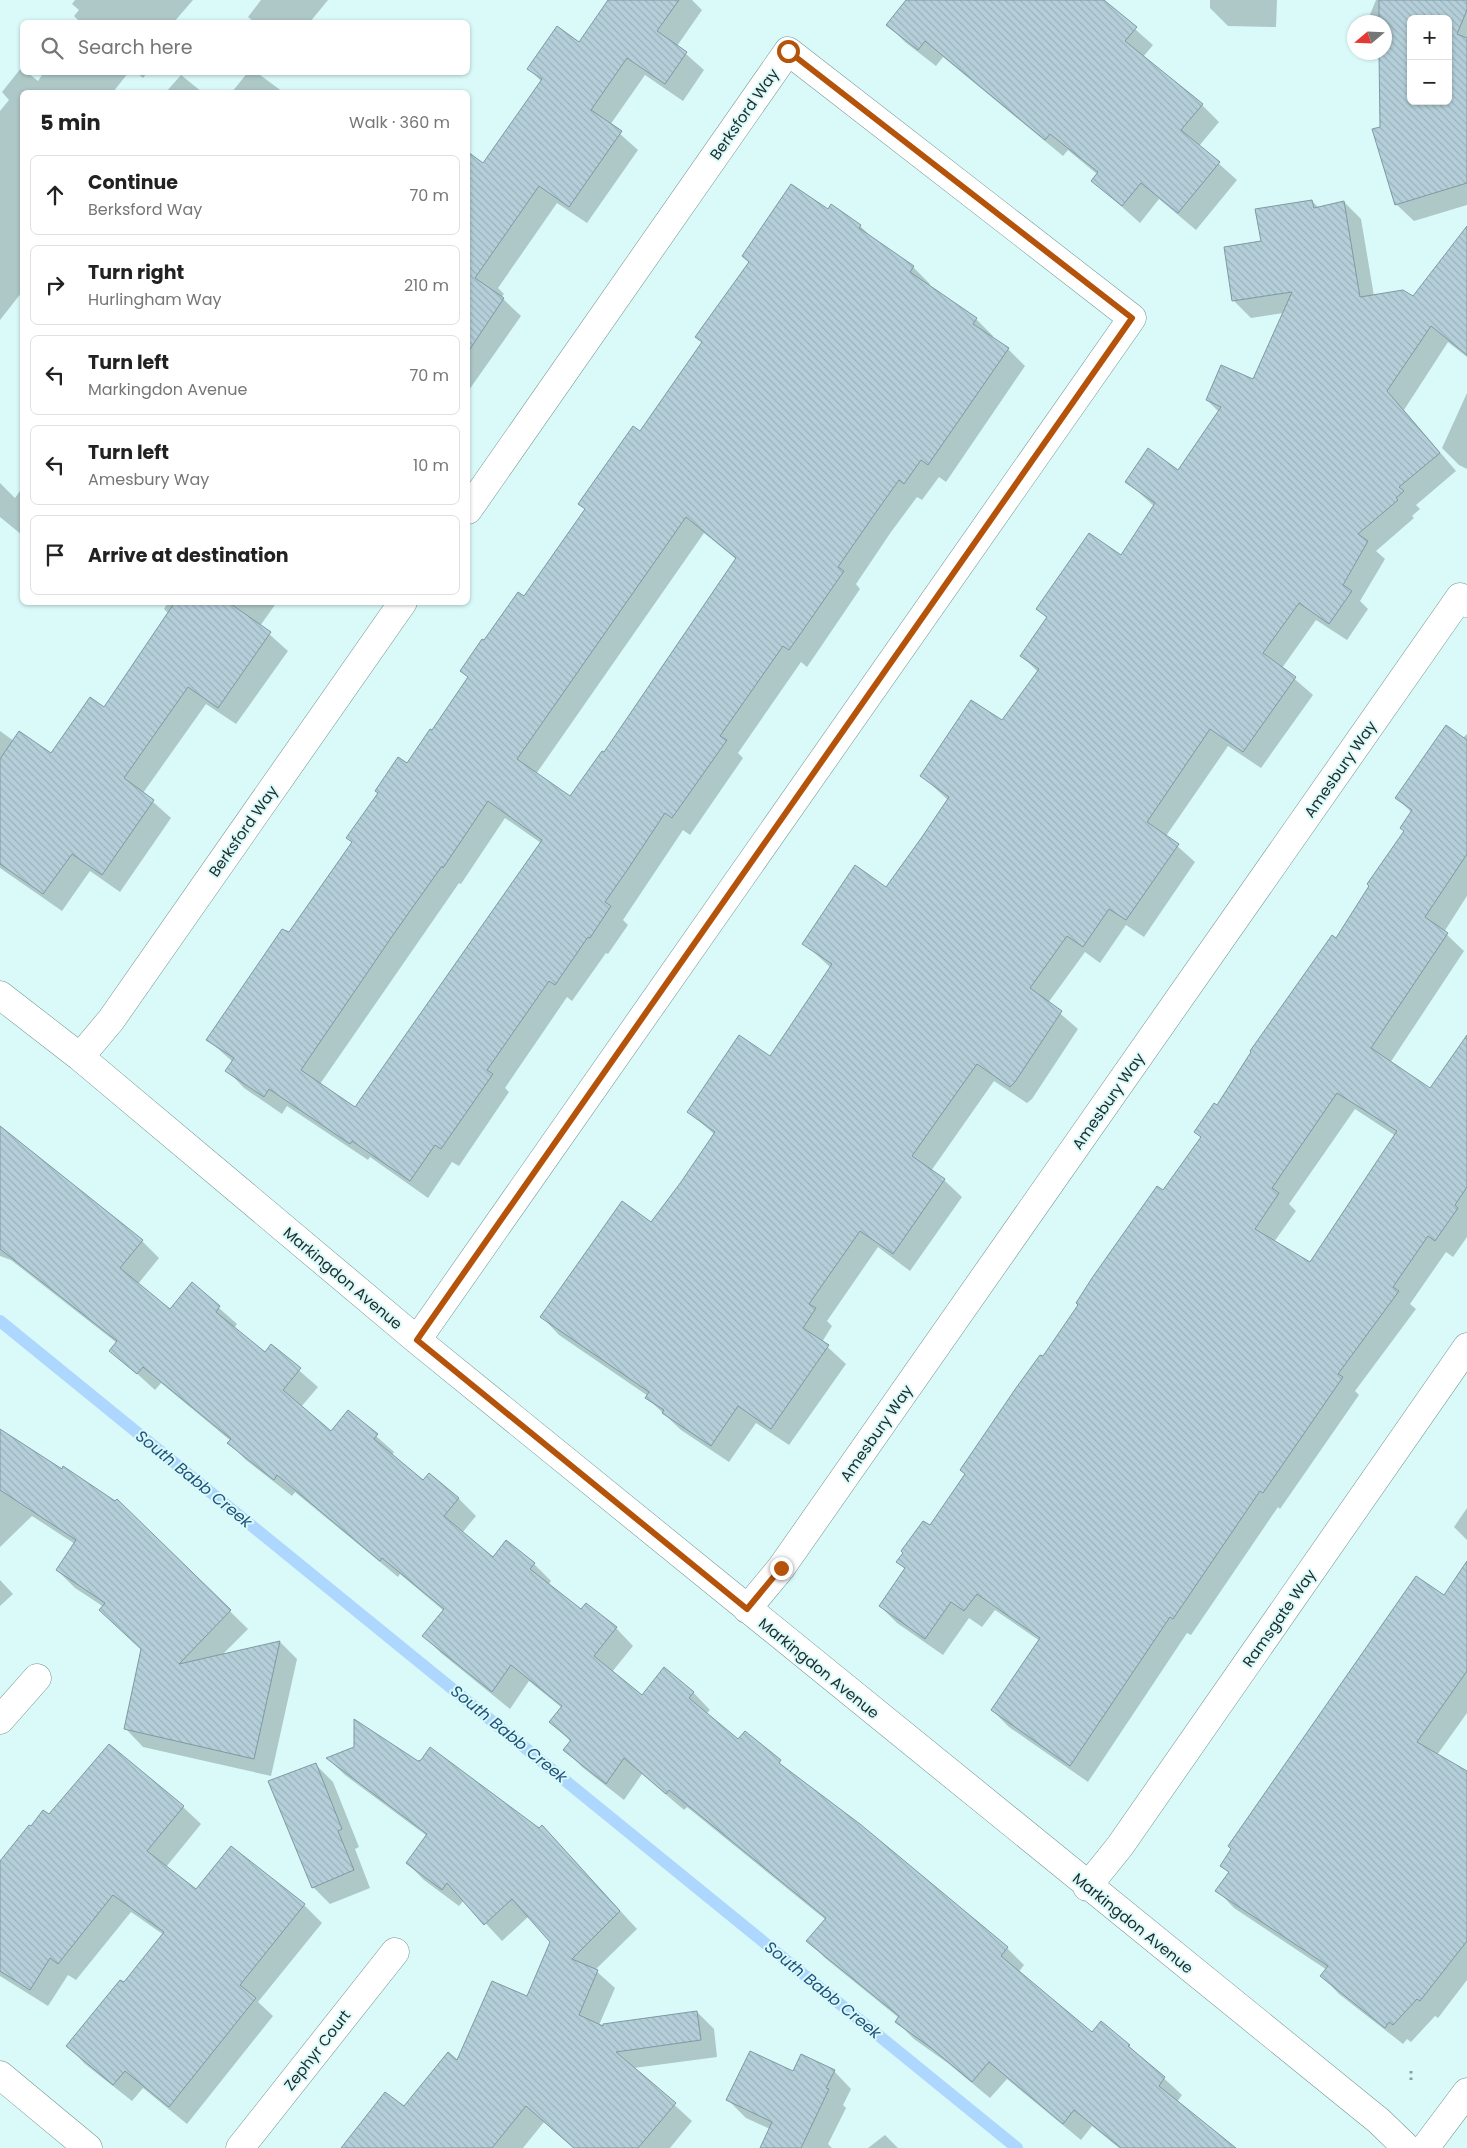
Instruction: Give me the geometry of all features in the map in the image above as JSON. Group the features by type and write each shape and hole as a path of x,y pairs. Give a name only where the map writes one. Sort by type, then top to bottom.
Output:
{"street":[{"name":"Berksford Way","path":"417,1340 1132,318 788,51 470,507"},
{"name":"Amesbury Way","path":"747,1609 781,1568 1460,598 1467,603"},
{"name":"Berksford Way","path":"80,1057 111,1020 401,605"},
{"name":"Markingdon Avenue","path":"0,995 80,1057 417,1340 1087,1887 1371,2115 1407,2148"},
{"name":"Ramsgate Way","path":"1087,1887 1120,1846 1467,1347"},
{"path":"0,1720 37,1678"},
{"name":"Zephyr Court","path":"240,2148 395,1952"},
{"path":"0,2075 88,2148"},
{"path":"1425,2148 1467,2092"}],"path":[{"path":"1411,2071 1411,2080"}],"building":[{"path":"608,0 679,0 657,31 687,52 665,84 627,58 591,110 622,131 569,207 539,186 475,278 504,298 470,349 470,153 483,163 542,79 527,69 557,26 579,42"},
{"path":"906,0 1104,0 1137,27 1125,41 1203,104 1181,130 1220,162 1178,213 1141,183 1122,206 1091,181 1098,172 1050,134 1045,140 925,41 918,50 886,25"},
{"path":"1379,0 1467,0 1467,10 1457,34 1467,38 1467,183 1395,205 1372,129 1380,127 1379,60 1392,60 1392,15 1379,15"},
{"path":"791,184 828,209 831,204 861,225 859,228 914,266 910,272 977,318 973,324 1009,348 928,465 921,460 904,484 899,480 838,567 844,571 801,633 789,650 783,646 720,736 727,740 672,818 665,813 605,902 611,906 590,938 588,937 555,985 549,981 487,1070 493,1074 441,1149 435,1145 410,1181 352,1141 350,1144 269,1089 264,1097 225,1071 234,1058 206,1040 282,929 289,932 352,842 346,838 378,793 375,791 398,757 407,763 430,729 432,730 468,677 460,671 518,592 524,596 585,509 578,504 633,426 640,431 702,342 695,337 749,262 742,256","holes":["686,517 736,558 604,752 602,751 570,796 517,759","488,801 542,840 355,1107 301,1070 393,935 442,866 443,868"]},
{"path":"1312,200 1314,208 1344,201 1360,297 1403,290 1413,296 1467,226 1467,355 1431,326 1387,391 1440,453 1399,487 1404,491 1396,498 1398,500 1358,534 1368,541 1343,585 1352,591 1329,624 1299,603 1263,653 1296,677 1243,752 1210,729 1147,822 1179,844 1126,920 1109,909 1083,947 1067,936 1030,988 1062,1011 1015,1082 1010,1087 977,1064 912,1156 945,1179 893,1254 860,1231 809,1304 816,1308 803,1328 829,1345 771,1429 738,1406 711,1446 662,1413 664,1410 645,1398 649,1392 540,1317 622,1201 651,1222 681,1182 715,1132 687,1112 739,1035 770,1056 832,964 802,944 855,865 886,887 922,837 949,797 920,776 971,700 1002,720 1039,669 1020,656 1047,617 1036,609 1089,533 1121,555 1155,503 1125,482 1148,448 1178,470 1221,407 1206,400 1221,365 1253,379 1292,292 1232,301 1224,247 1261,241 1255,209"},
{"path":"173,605 232,605 271,632 218,708 188,687 124,778 154,800 102,875 72,854 43,894 0,864 0,759 19,731 51,753 90,697 104,707"},
{"path":"1446,725 1467,740 1467,854 1425,917 1448,933 1371,1048 1430,1088 1467,1035 1467,1187 1455,1205 1458,1208 1435,1241 1428,1236 1393,1287 1399,1291 1338,1374 1343,1377 1263,1493 1260,1491 1173,1619 1170,1617 1070,1766 991,1710 1040,1638 977,1594 964,1611 951,1602 925,1639 879,1606 905,1568 896,1562 903,1553 901,1551 923,1521 930,1525 965,1474 960,1470 1040,1355 1043,1356 1078,1305 1076,1303 1092,1278 1157,1186 1163,1190 1201,1137 1194,1132 1214,1103 1217,1105 1250,1051 1332,935 1336,938 1369,886 1367,884 1404,831 1400,828 1412,810 1395,798","holes":["1337,1093 1397,1131 1310,1262 1255,1229 1279,1193 1272,1188"]},
{"path":"0,1126 143,1240 120,1268 170,1309 192,1282 220,1306 216,1312 265,1352 271,1344 301,1368 283,1390 331,1431 348,1410 378,1434 374,1439 423,1480 429,1473 459,1498 444,1516 493,1557 506,1540 535,1563 530,1569 581,1609 586,1603 617,1627 594,1656 642,1695 664,1667 694,1692 689,1698 738,1739 745,1731 781,1760 779,1763 860,1824 1008,1947 1001,1956 1092,2032 1101,2021 1130,2045 1128,2046 1165,2077 1159,2086 1236,2148 1121,2148 1074,2110 1063,2124 989,2062 972,2082 930,2047 895,2022 899,2016 806,1941 826,1918 669,1790 666,1794 624,1758 606,1784 563,1750 571,1740 549,1722 562,1706 511,1665 492,1692 422,1636 444,1609 382,1558 380,1561 277,1475 274,1480 227,1443 231,1439 143,1367 137,1374 109,1351 117,1341 0,1249"},
{"path":"0,1429 62,1469 63,1466 115,1501 117,1499 231,1610 179,1664 280,1641 254,1759 124,1729 141,1649 99,1610 105,1603 56,1570 76,1540 0,1490"},
{"path":"1467,1561 1467,1671 1417,1742 1467,1771 1467,1941 1420,2001 1417,1999 1393,2025 1389,2022 1385,2028 1320,1976 1328,1966 1215,1891 1229,1872 1220,1866 1231,1849 1228,1846 1416,1576 1444,1595"},
{"path":"354,1719 418,1761 421,1760 430,1747 539,1828 542,1825 620,1911 572,1959 598,1970 579,2015 603,2026 603,2024 697,2011 701,2040 616,2052 676,2103 638,2148 574,2148 526,2106 492,2148 341,2148 385,2092 404,2106 448,2052 457,2060 492,1981 527,1996 550,1942 512,1899 484,1925 447,1883 442,1890 406,1863 427,1834 326,1758 354,1747"},
{"path":"109,1744 184,1806 147,1851 196,1889 231,1846 305,1904 240,1985 256,1998 169,2107 125,2071 113,2085 66,2046 120,1980 124,1982 164,1932 113,1895 58,1964 50,1958 30,1990 0,1971 0,1861 43,1810 49,1814"},
{"path":"316,1763 342,1829 338,1831 354,1870 312,1888 268,1781"},
{"path":"750,2051 793,2071 801,2054 835,2070 826,2088 829,2089 801,2148 760,2148 772,2122 726,2100"}],"waterway":[{"name":"South Babb Creek","path":"0,1321 1017,2148"}],"route":[{"path":"781,1568 747,1609 417,1340 1132,318 788,51"}]}
